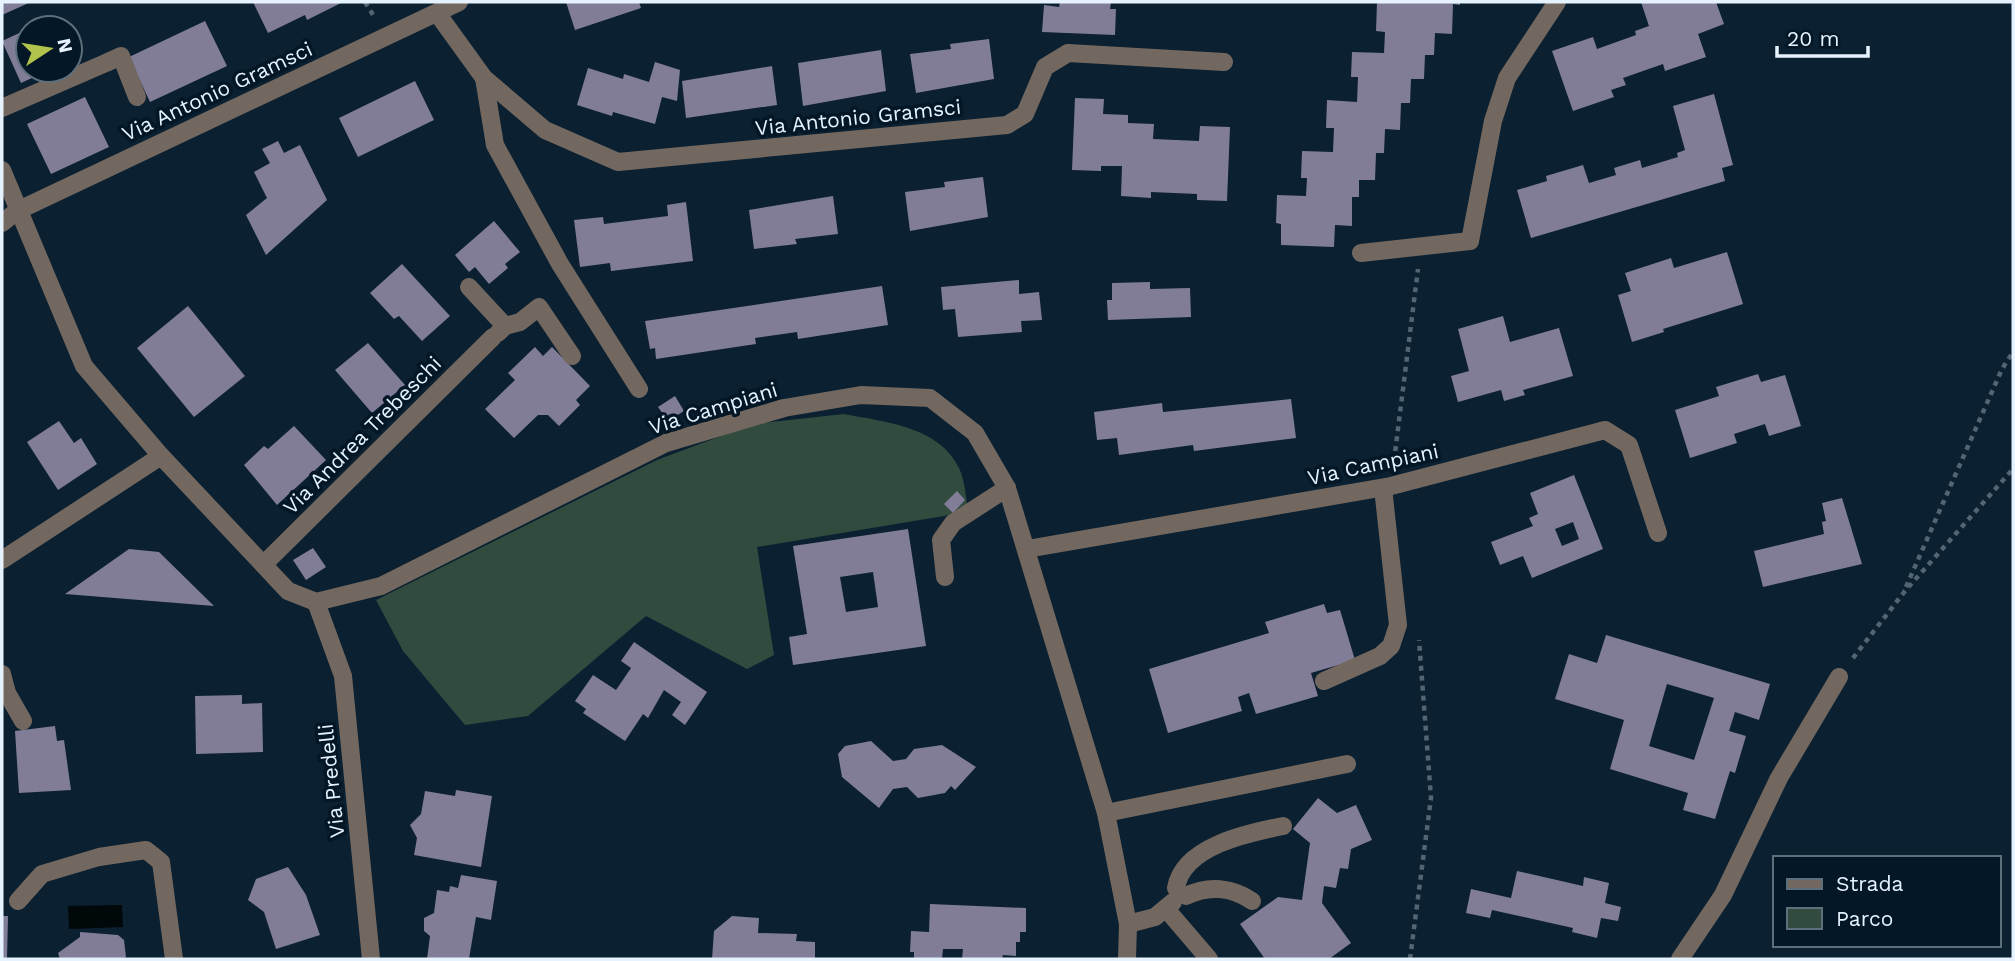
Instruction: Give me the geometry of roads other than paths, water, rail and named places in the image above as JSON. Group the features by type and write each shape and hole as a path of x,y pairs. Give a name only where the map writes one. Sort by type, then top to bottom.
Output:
{"street":[{"name":"Via Antonio Gramsci","path":"2,223 17,211 459,2"},
{"path":"1361,253 1470,241 1493,121 1507,78 1557,2"},
{"name":"Via Antonio Gramsci","path":"437,13 484,78 544,130 618,162 1007,125 1025,114 1045,67 1068,53 1224,62"},
{"path":"2,108 121,56 137,97"},
{"name":"Via Antonio Gramsci","path":"484,78 495,145 560,264 639,389"},
{"path":"2,170 84,366 161,456 288,591 316,602"},
{"path":"469,287 499,332"},
{"name":"Via Andrea Trebeschi","path":"264,564 499,332 520,322 539,307 572,356"},
{"name":"Via Campiani","path":"316,602 381,586 666,443 784,408 861,395 930,398 975,433 1007,488 1106,813 1128,924 1127,959"},
{"name":"Via Campiani","path":"1027,550 1383,488 1605,430 1629,444 1658,533"},
{"path":"2,560 161,456"},
{"path":"945,578 941,540 953,523 1007,488"},
{"path":"1324,681 1380,656 1391,646 1398,625 1383,488"},
{"name":"Via Predelli","path":"316,602 343,676 371,959"},
{"path":"2,674 7,693 23,721"},
{"path":"1680,959 1723,895 1779,778 1839,677"},
{"path":"1106,813 1347,764"},
{"path":"1209,959 1175,899 1177,877 1205,853 1247,834 1283,826"},
{"path":"18,901 42,874 99,857 146,850 161,862 174,959"},
{"path":"1128,924 1155,917 1175,899 1211,889 1233,890 1252,901"}]}
